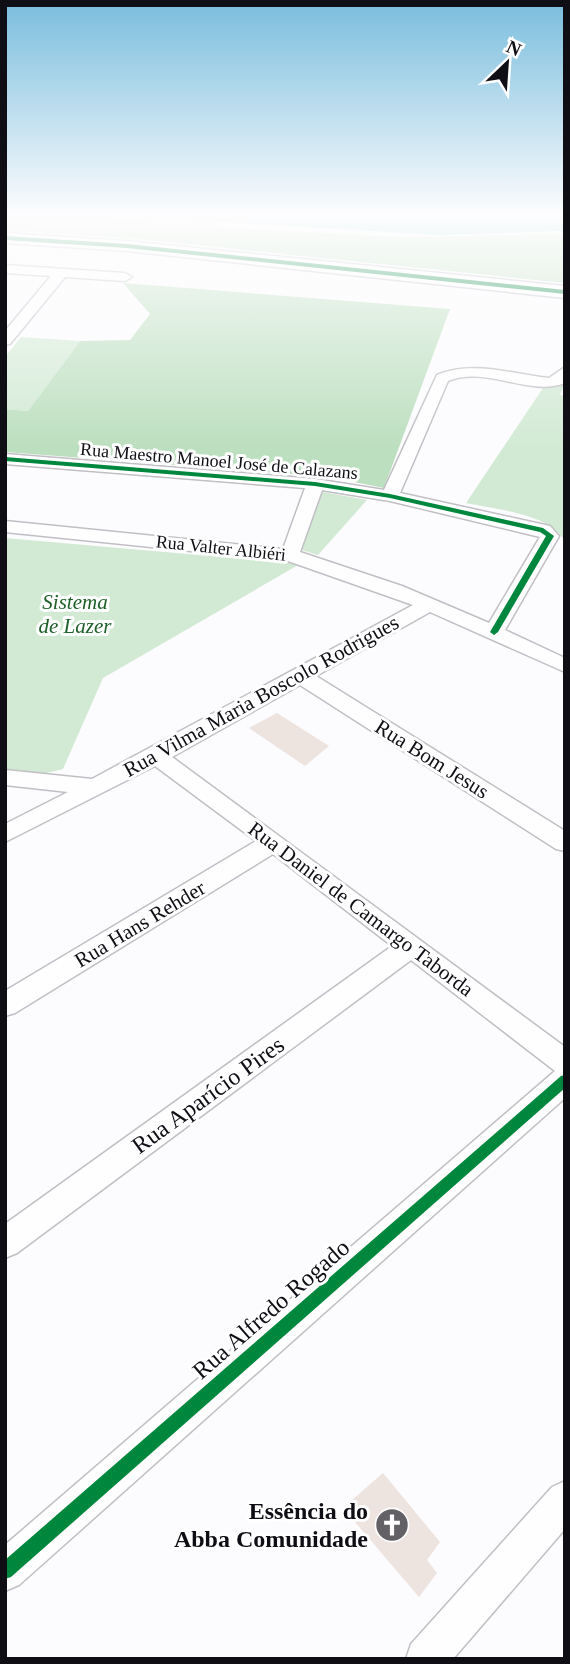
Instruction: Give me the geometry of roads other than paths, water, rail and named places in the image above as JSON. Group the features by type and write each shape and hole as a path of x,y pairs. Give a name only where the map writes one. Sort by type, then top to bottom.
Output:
{"street":[{"path":"5,341 43,294"},
{"path":"390,496 442,378 446,375 467,373 550,383 559,380 565,372"},
{"name":"Rua Maestro Manoel José de Calazans","path":"5,459 315,484 390,496 533,526 550,536 494,632"},
{"path":"290,555 315,484"},
{"name":"Rua Valter Albiéri","path":"5,526 290,555 324,564 429,604 565,666"},
{"name":"Rua Vilma Maria Boscolo Rodrigues","path":"5,834 156,756 429,604"},
{"name":"Rua Bom Jesus","path":"300,675 565,843"},
{"name":"Rua Daniel de Camargo Taborda","path":"156,756 565,1063"},
{"path":"5,777 93,787"},
{"name":"Rua Hans Rehder","path":"5,1005 274,842"},
{"name":"Rua Aparício Pires","path":"5,1243 411,946"},
{"name":"Rua Alfredo Rogado","path":"5,1571 565,1080"},
{"path":"426,1659 565,1500"}],"place":[{"name":"Essência do Abba Comunidade","path":"392,1525"}],"park label":[{"name":"Sistema de Lazer","path":"75,614"}]}
